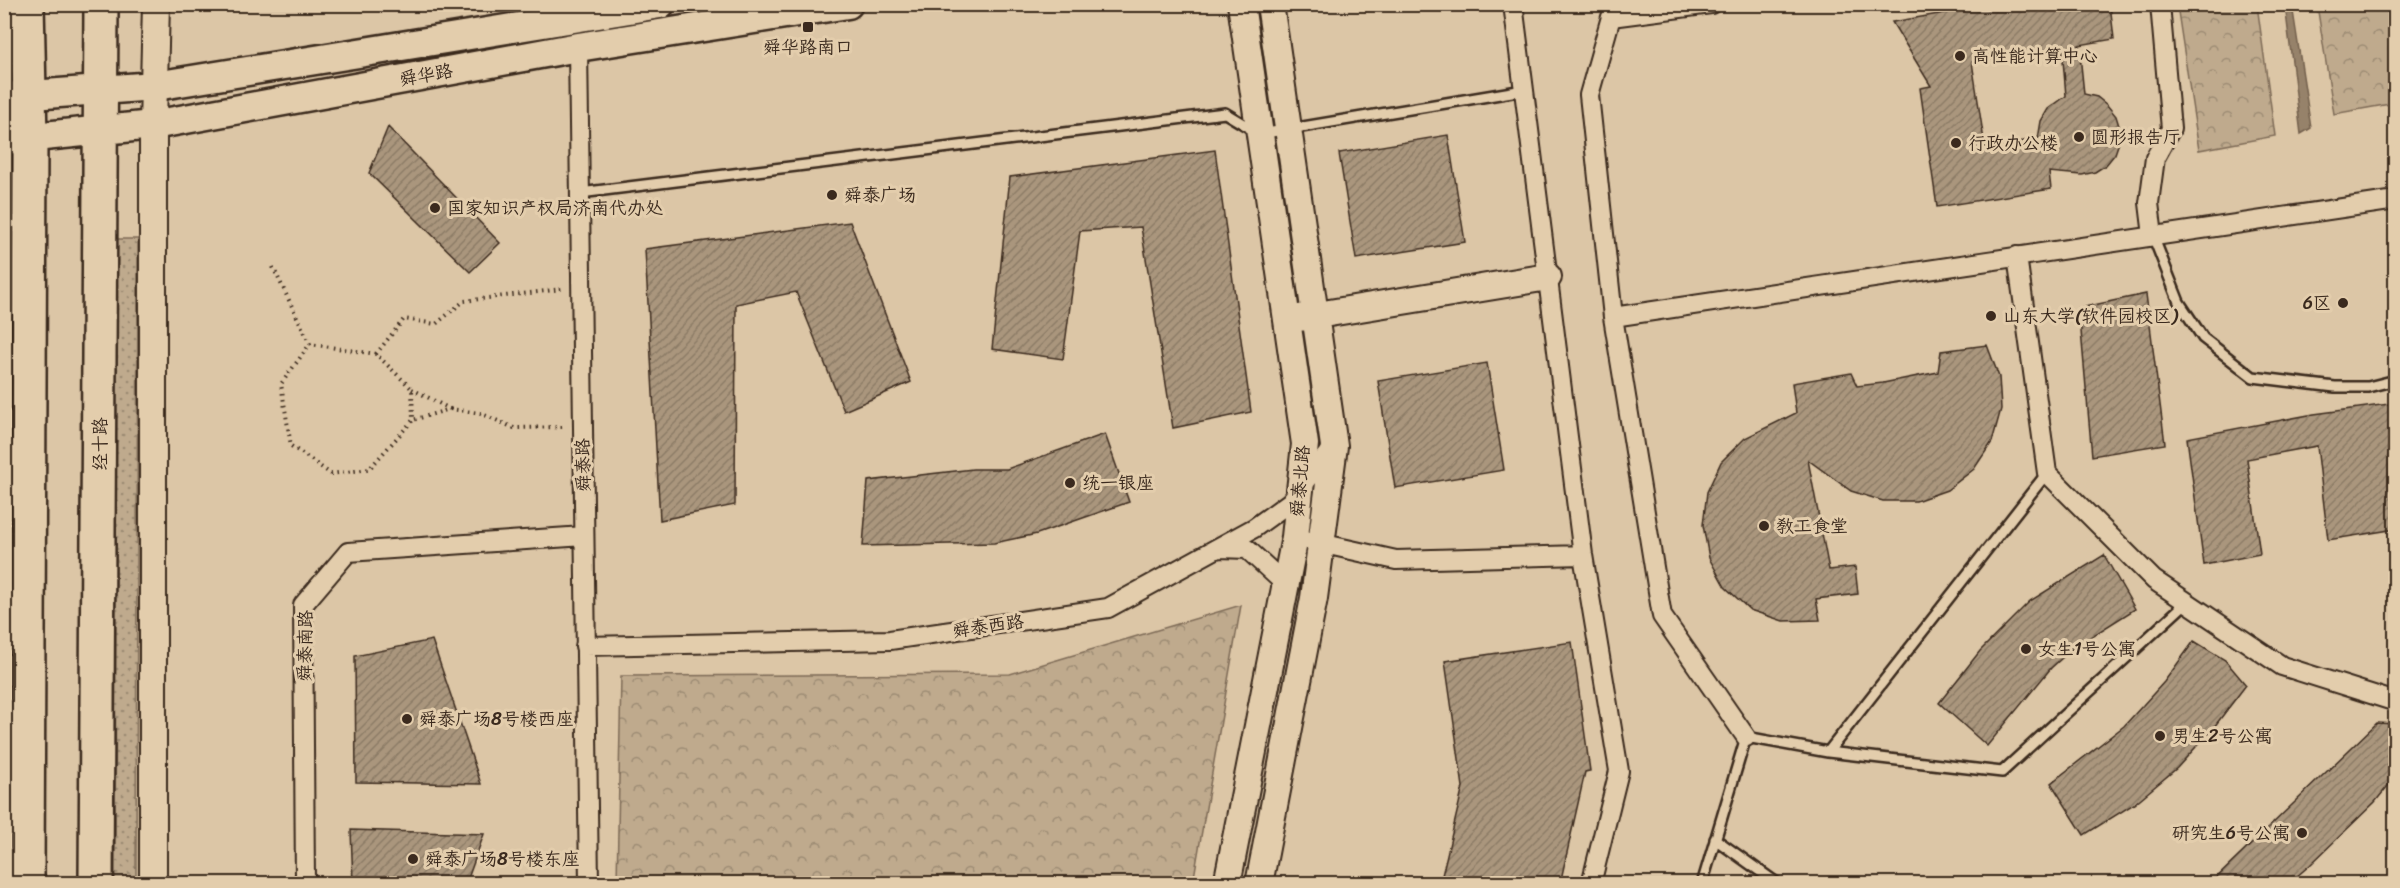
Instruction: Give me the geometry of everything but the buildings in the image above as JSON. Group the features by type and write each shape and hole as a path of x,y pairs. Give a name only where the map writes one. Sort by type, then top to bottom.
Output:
{"highway":[{"path":"27,4 16,96 27,884"},
{"name":"经十路","path":"96,884 101,4"}],"main road":[{"path":"153,884 153,125 156,4"},
{"name":"舜华路","path":"17,139 153,125 578,47 848,4"},
{"name":"舜泰北路","path":"1227,884 1294,537 1305,444 1241,4"},
{"path":"1259,884 1314,598 1334,446 1270,4"},
{"name":"舜华路","path":"16,96 155,86 658,5"},
{"path":"1287,320 1548,277"}],"street":[{"path":"1513,4 1583,555 1619,771 1591,884"},
{"path":"1711,4 1611,16 1589,95 1613,317 1662,616 1746,737"},
{"path":"2153,236 2149,203 2155,158 2171,129 2160,4"},
{"name":"舜泰路","path":"578,47 589,884"},
{"path":"1613,317 2396,200"},
{"path":"2017,256 2047,472 2154,580 2282,666 2396,702"},
{"name":"舜泰西路","path":"585,646 890,640 1108,608 1220,548 1290,502 1334,446"},
{"name":"舜泰南路","path":"305,884 303,605 348,552 584,536"},
{"path":"1294,537 1396,560 1583,555"},
{"path":"1220,548 1247,549 1284,583 1284,590"}],"lane":[{"path":"580,193 1225,113 1260,134 1524,90"},
{"path":"2153,236 2179,302 2203,338 2253,377 2335,387 2368,387 2396,380"},
{"path":"1828,752 2047,472"},
{"path":"1702,884 1746,737 1828,752 2002,772 2187,602"},
{"path":"1715,839 1778,884"}],"path":[{"path":"273,267 310,344"},
{"path":"376,354 404,319 436,324 464,301 581,286"},
{"path":"310,344 376,354 412,389 450,409 480,413 514,428 583,427"},
{"path":"310,344 281,384 291,446 331,474 369,468 413,420 450,409"},
{"path":"412,389 413,420"}],"green space":[{"path":"2177,5 2257,5 2275,136 2199,150"},
{"path":"2317,5 2395,5 2395,103 2334,114"},
{"path":"117,239 138,239 136,884 115,883"},
{"path":"1241,605 1193,883 617,883 621,676 1010,674"}],"shaded area":[{"path":"2285,5 2292,5 2311,128 2301,134"}],"place":[{"name":"舜华路南口","path":"808,27"},
{"name":"高性能计算中心","path":"1960,56"},
{"name":"圆形报告厅","path":"2079,137"},
{"name":"行政办公楼","path":"1956,143"},
{"name":"舜泰广场","path":"832,195"},
{"name":"国家知识产权局济南代办处","path":"435,208"},
{"name":"6区","path":"2343,303"},
{"name":"山东大学(软件园校区)","path":"1991,316"},
{"name":"统一银座","path":"1070,483"},
{"name":"教工食堂","path":"1764,526"},
{"name":"女生1号公寓","path":"2026,649"},
{"name":"舜泰广场8号楼西座","path":"407,719"},
{"name":"男生2号公寓","path":"2160,736"},
{"name":"研究生6号公寓","path":"2302,833"},
{"name":"舜泰广场8号楼东座","path":"413,859"}]}
